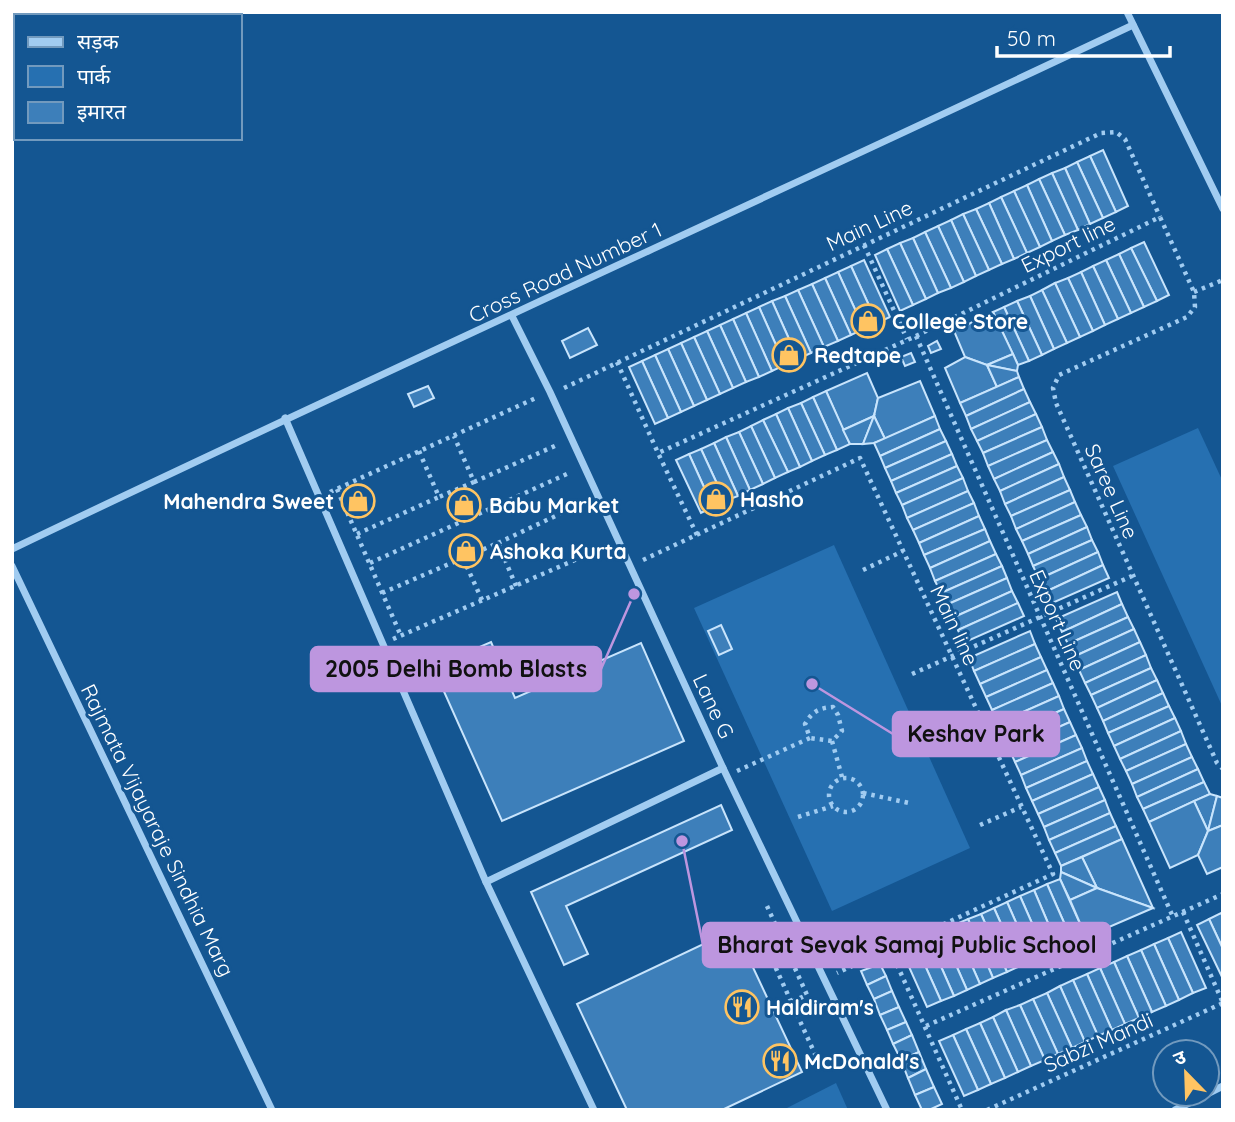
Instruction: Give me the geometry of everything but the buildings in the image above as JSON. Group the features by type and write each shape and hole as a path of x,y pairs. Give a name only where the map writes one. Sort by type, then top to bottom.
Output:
{"street":[{"path":"1127,12 1223,209"},
{"name":"Cross Road Number 1","path":"12,550 285,418 512,316 1133,25"},
{"name":"Lane G","path":"512,316 725,772 887,1110"},
{"path":"285,418 486,882 594,1110"},
{"name":"Rajmata Vijayaraje Sindhia Marg","path":"12,566 272,1110"},
{"path":"486,882 725,772"},
{"path":"1175,1110 1223,1086"}],"path":[{"name":"Main Line","path":"319,497 550,394 1101,133 1116,132 1125,139 1160,217"},
{"path":"1160,217 1194,292 1223,279"},
{"name":"Export line","path":"658,453 916,335 1160,217"},
{"path":"864,245 907,339"},
{"name":"Saree Line","path":"1194,292 1195,307 1187,317 1059,374 1053,388 1056,403 1132,576 1217,763 1223,769"},
{"name":"Export Line","path":"916,335 1173,917"},
{"path":"617,362 697,535"},
{"path":"454,436 474,482"},
{"path":"357,534 557,445"},
{"path":"419,451 439,497"},
{"name":"Main line","path":"630,566 860,457 1053,874 823,979"},
{"path":"370,563 569,473"},
{"path":"337,489 401,636"},
{"path":"382,593 583,503"},
{"path":"383,644 619,541"},
{"path":"498,543 516,586"},
{"path":"863,570 903,551"},
{"path":"463,558 482,600"},
{"path":"912,674 1132,576"},
{"path":"810,738 805,724 810,714 820,708 833,707 842,731 832,741"},
{"path":"725,772 810,738 832,741"},
{"path":"832,741 842,778"},
{"path":"842,778 858,781 863,793 862,802 855,810 843,812 833,806 828,795 832,784 842,778"},
{"path":"863,793 909,803"},
{"path":"798,817 833,806"},
{"path":"980,825 1021,807"},
{"path":"926,1026 1223,894"},
{"path":"767,906 807,995 791,1002"},
{"path":"1183,912 1223,1003"},
{"path":"758,929 820,1065"},
{"path":"890,948 962,1110"},
{"name":"Sabzi Mandi","path":"987,1110 1223,1003"}],"green space":[{"path":"1198,428 1223,482 1223,708 1113,466"},
{"path":"834,545 970,848 832,911 694,608"},
{"path":"836,1083 848,1110 785,1109"}],"place":[{"name":"College Store","path":"868,321"},
{"name":"Redtape","path":"789,355"},
{"name":"Hasho","path":"716,499"},
{"name":"Mahendra Sweet","path":"358,501"},
{"name":"Babu Market","path":"464,505"},
{"name":"Ashoka Kurta","path":"466,551"},
{"name":"2005 Delhi Bomb Blasts","path":"634,594"},
{"name":"Keshav Park","path":"812,684"},
{"name":"Bharat Sevak Samaj Public School","path":"682,841"},
{"name":"Haldiram's","path":"742,1007"},
{"name":"McDonald's","path":"780,1061"}]}
